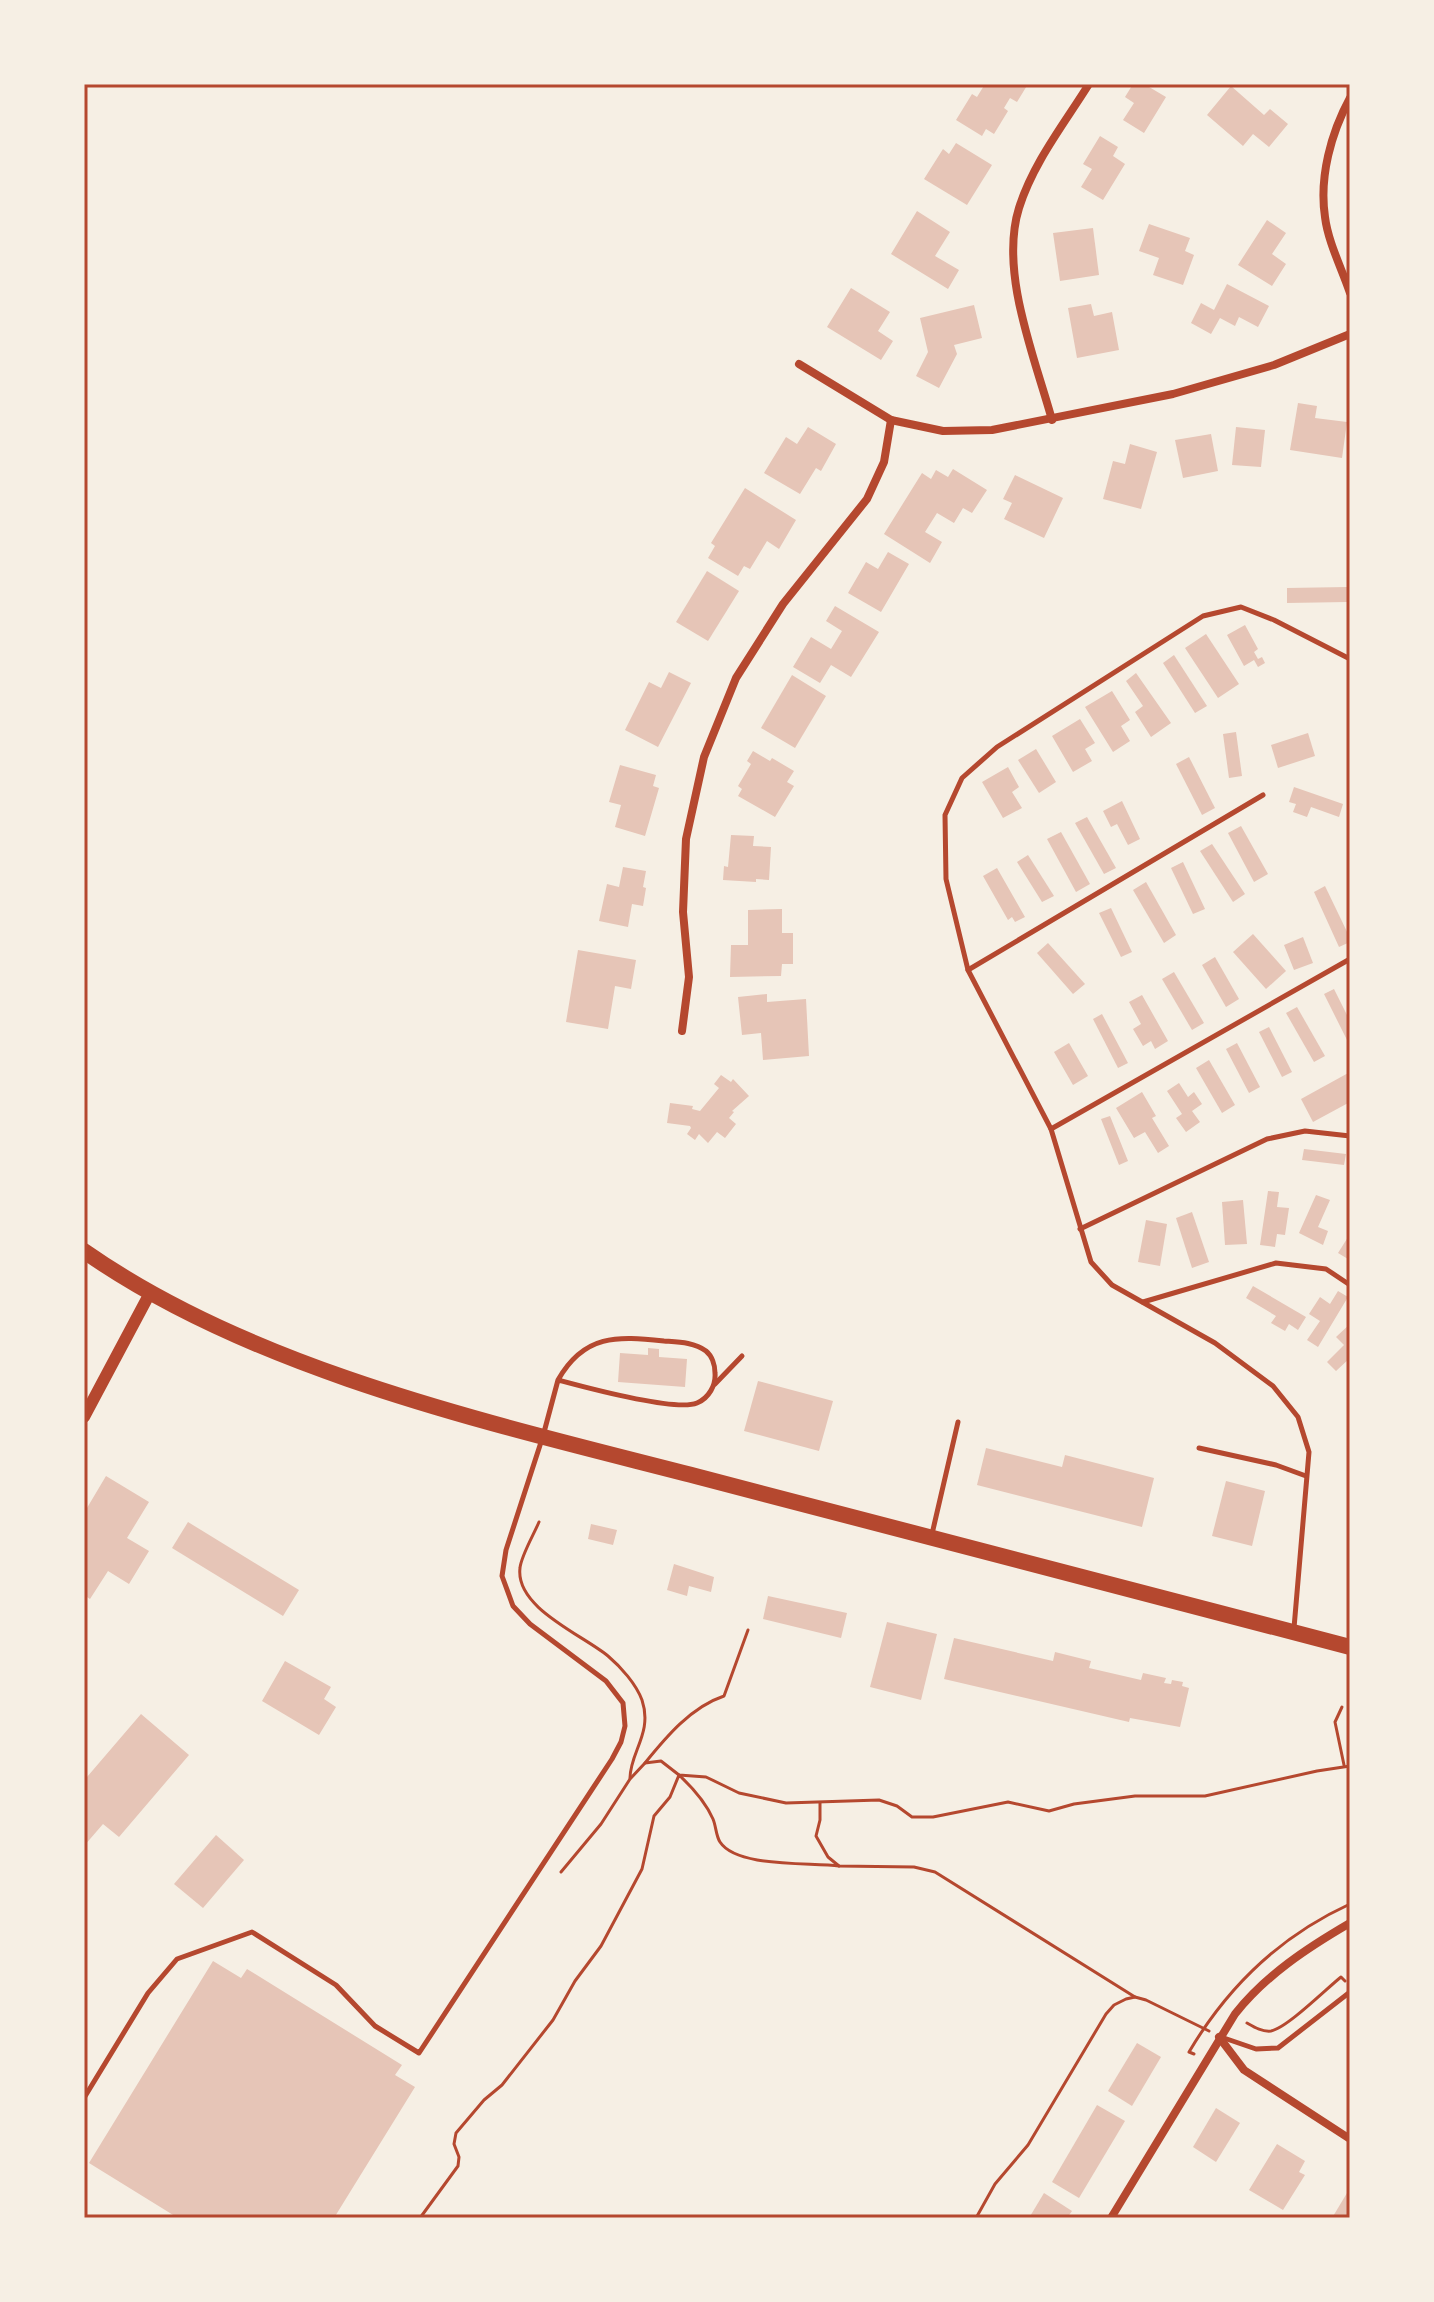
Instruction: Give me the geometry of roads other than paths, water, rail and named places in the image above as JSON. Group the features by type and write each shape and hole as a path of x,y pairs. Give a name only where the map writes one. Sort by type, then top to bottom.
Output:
{"main road":[{"path":"84,1251 150,1293 262,1346 372,1386 543,1436 1350,1647"}],"street":[{"path":"1052,420 1018,296 1013,253 1018,210 1035,170 1089,84"},
{"path":"1350,98 1342,112 1324,167 1325,217 1350,293"},
{"path":"799,364 891,420 943,431 992,430 1173,394 1274,365 1350,334"},
{"path":"682,1031 689,977 683,912 686,839 704,757 736,678 783,604 867,499 884,462 891,420"},
{"path":"84,1417 150,1293"},
{"path":"1111,2218 1235,2014 1301,1952 1350,1923"},
{"path":"1219,2037 1244,2070 1350,2139"}],"lane":[{"path":"1294,1633 1309,1452 1298,1417 1273,1386 1215,1343 1112,1285 1091,1262 1051,1129 968,970 946,879 945,815 962,778 997,747 1203,616 1241,607 1274,620 1350,659"},
{"path":"968,970 1263,795"},
{"path":"1051,1129 1350,959"},
{"path":"1080,1229 1267,1139 1305,1131 1350,1136"},
{"path":"1142,1302 1276,1263 1326,1269 1350,1285"},
{"path":"84,2098 148,1993 177,1959 252,1932 336,1985 375,2026 419,2053 612,1759 625,1726 623,1703 606,1681 530,1624 513,1606 502,1576 506,1550 558,1380 577,1353 598,1341 643,1339 692,1344 708,1352 714,1363 714,1385"},
{"path":"558,1380 619,1395 683,1405 697,1403 708,1395 742,1356"},
{"path":"931,1538 958,1422"},
{"path":"1199,1448 1276,1465 1306,1476"},
{"path":"1219,2037 1256,2049 1278,2048 1350,1989"}]}
